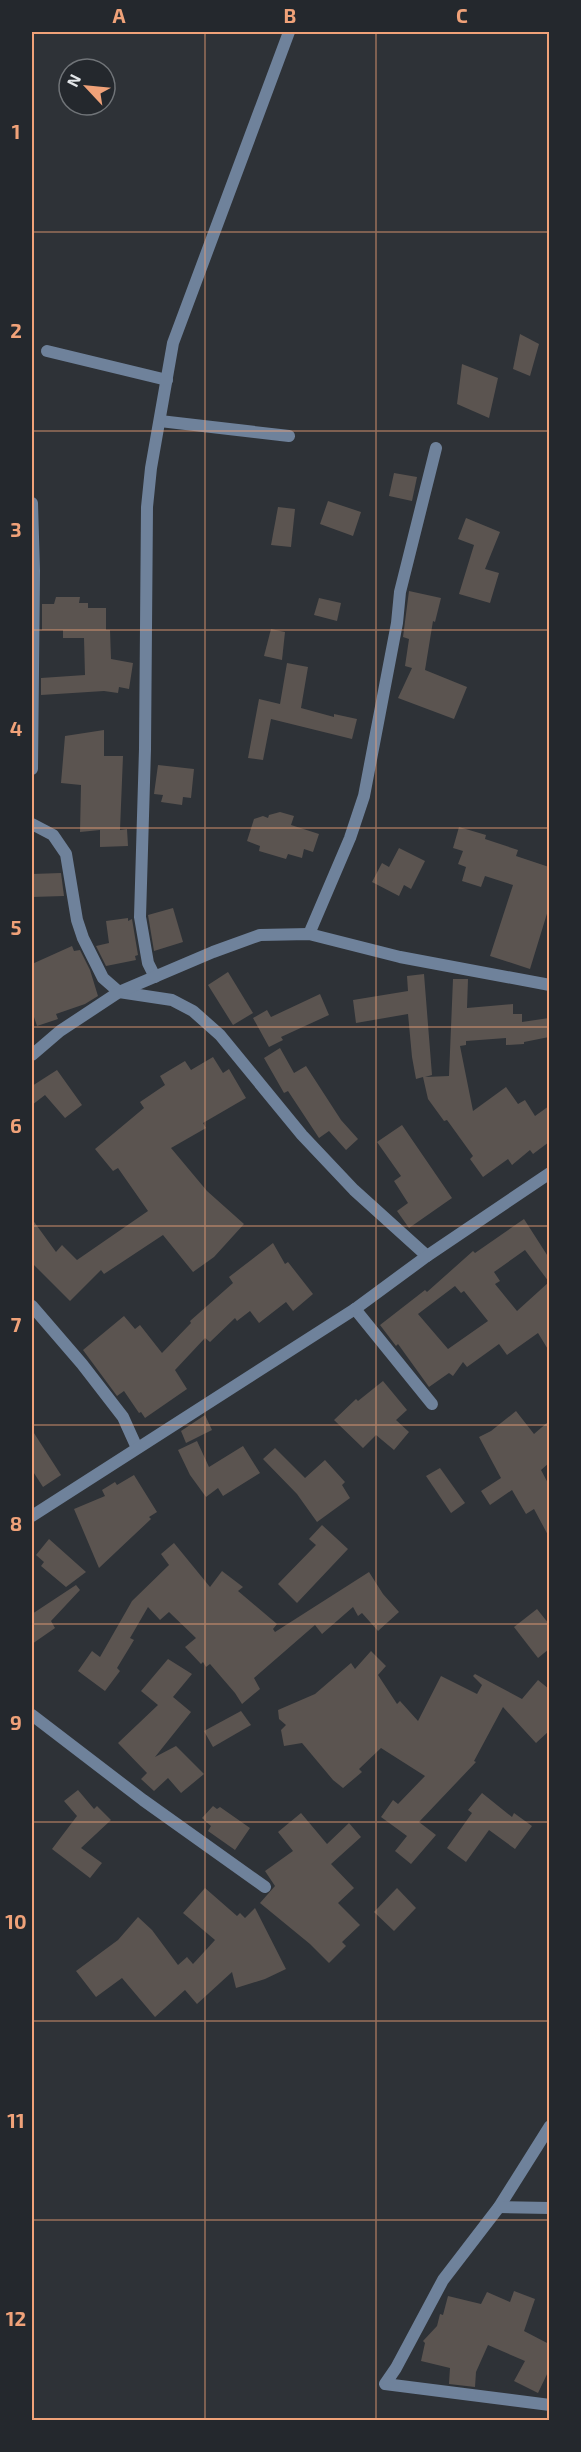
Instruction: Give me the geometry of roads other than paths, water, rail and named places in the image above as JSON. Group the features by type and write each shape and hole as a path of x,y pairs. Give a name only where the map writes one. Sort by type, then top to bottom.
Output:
{"street":[{"path":"154,977 142,941 140,886 145,749 147,507 173,343 289,32"},
{"path":"47,351 167,380"},
{"path":"160,421 290,436"},
{"path":"309,934 350,838 364,796 397,623 400,592 436,448"},
{"path":"32,503 34,583 32,769"},
{"path":"32,824 53,835 61,843 66,854 77,920 83,938 104,978 119,992 172,1000 193,1011 220,1035 302,1135 354,1191 427,1256"},
{"path":"32,1055 60,1031 119,992 213,952 260,935 309,934 400,957 549,981"},
{"path":"32,1516 355,1309 427,1256 549,1173"},
{"path":"32,1306 82,1364 123,1417 137,1448"},
{"path":"355,1309 432,1404"},
{"path":"32,1715 265,1887"},
{"path":"549,2126 499,2207 443,2280 396,2368 385,2384 549,2405"},
{"path":"499,2207 549,2208"}]}
